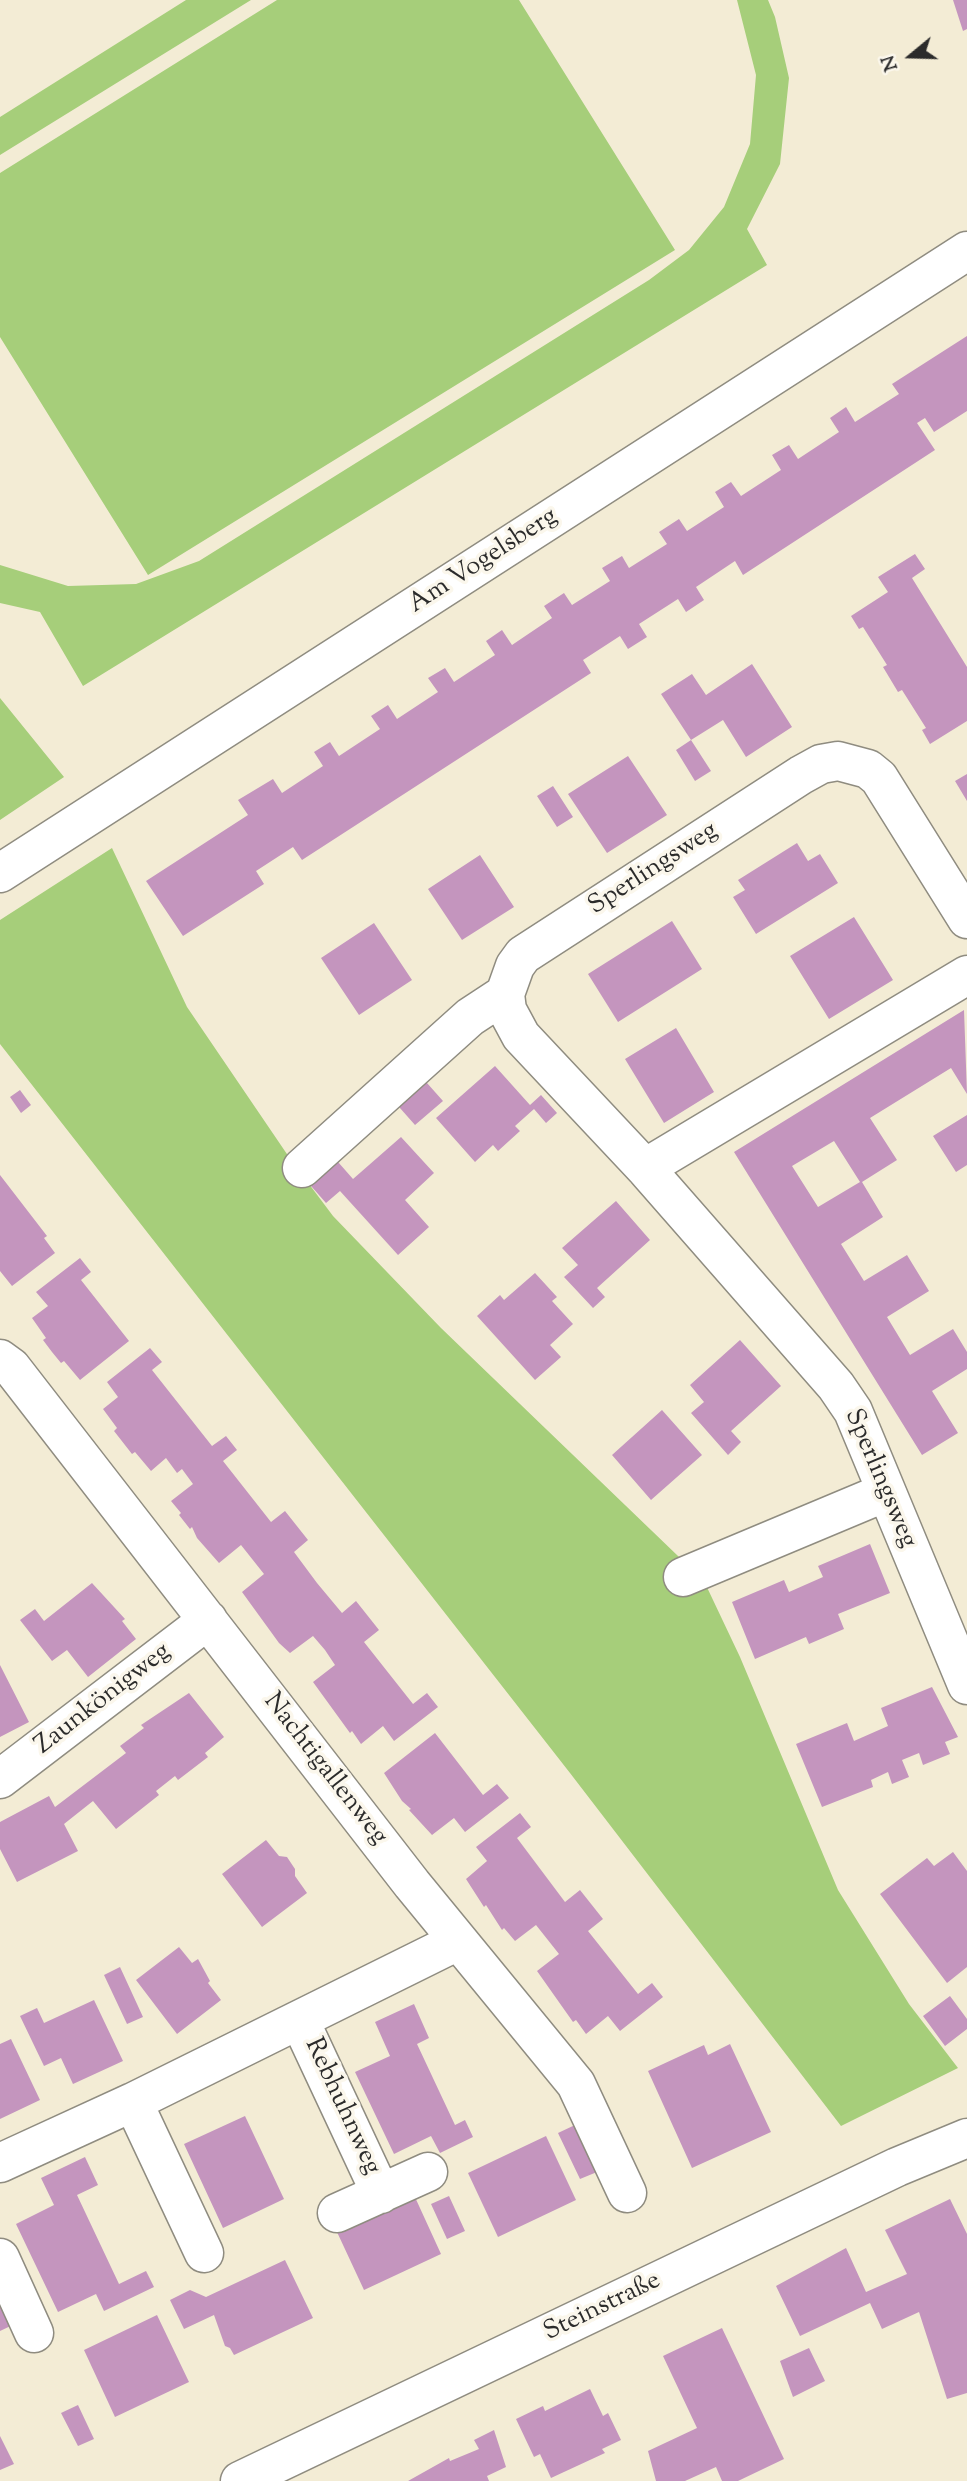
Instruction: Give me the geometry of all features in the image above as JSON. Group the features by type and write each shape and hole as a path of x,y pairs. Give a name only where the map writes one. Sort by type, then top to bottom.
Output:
{"street":[{"name":"Am Vogelsberg","path":"0,873 967,251"},
{"name":"Sperlingsweg","path":"967,919 879,778 868,769 838,761 821,764 801,775 523,956 514,966 505,994 507,1010 521,1036 645,1168 836,1386 853,1411 967,1685"},
{"path":"645,1168 967,975"},
{"path":"302,1168 470,1017 505,994"},
{"name":"Nachtigallenweg","path":"0,1359 11,1367 458,1941 576,2084 627,2193"},
{"path":"683,1577 886,1492"},
{"name":"Zaunkönigweg","path":"0,1779 208,1620"},
{"name":"Rebhuhnweg","path":"0,2163 133,2102 458,1941"},
{"name":"Rebhuhnweg","path":"300,2021 381,2194"},
{"path":"133,2102 204,2253"},
{"name":"Steinstraße","path":"240,2481 885,2173 967,2138"},
{"name":"Rebhuhnweg","path":"337,2213 428,2172"},
{"path":"0,2258 34,2333"}],"green space":[{"path":"186,0 251,0 0,155 0,117"},
{"path":"277,0 519,0 675,250 148,575 0,337 0,173"},
{"path":"737,0 768,0 775,17 789,78 780,164 747,229 767,265 83,686 40,612 0,603 0,565 68,586 136,584 199,561 649,280 689,250 724,207 750,144 756,75"},
{"path":"0,698 64,777 0,820"},
{"path":"112,848 187,1007 291,1160 333,1216 441,1328 704,1581 740,1657 838,1890 909,2004 958,2068 841,2126 570,1773 0,1044 0,920"}],"building":[{"path":"953,0 967,0 967,29 963,31"},
{"path":"967,336 967,411 934,432 925,418 917,423 935,450 743,575 735,561 696,587 704,600 686,612 678,599 639,624 647,637 628,649 620,636 583,660 591,673 302,860 293,847 256,871 264,884 183,936 146,881 248,815 238,800 273,779 282,793 323,766 314,752 330,742 339,756 380,729 371,716 388,705 397,719 438,692 428,678 445,668 454,682 495,655 486,641 502,630 512,645 552,618 544,606 564,593 572,605 610,581 602,568 622,556 629,568 667,544 659,532 679,519 687,531 724,507 715,492 731,482 741,496 781,470 772,455 789,445 798,459 839,432 830,418 846,407 855,422 899,394 892,384"},
{"path":"915,554 925,569 912,578 967,667 967,721 930,744 922,730 926,728 902,690 898,692 883,667 887,665 863,627 859,629 851,616 888,592 878,577"},
{"path":"752,664 792,727 746,757 723,720 691,740 661,694 692,674 706,695"},
{"path":"691,740 711,771 695,781 676,750"},
{"path":"628,756 667,815 607,853 568,794"},
{"path":"967,774 967,801 955,781"},
{"path":"553,786 573,817 557,827 537,796"},
{"path":"797,843 808,861 820,854 838,883 756,934 733,897 745,890 738,880"},
{"path":"480,855 514,907 462,940 428,889"},
{"path":"854,917 893,980 829,1019 790,956"},
{"path":"672,921 702,969 618,1022 588,974"},
{"path":"374,923 412,980 359,1015 321,958"},
{"path":"964,1010 967,1094 951,1068 870,1118 897,1160 862,1182 883,1217 841,1244 864,1281 907,1255 929,1291 887,1317 910,1355 953,1329 967,1352 967,1369 932,1391 958,1433 922,1455 734,1152","holes":["834,1141 860,1182 818,1207 792,1166"]},
{"path":"676,1028 714,1092 664,1123 625,1059"},
{"path":"495,1066 530,1105 541,1095 557,1113 546,1123 534,1109 515,1126 520,1131 498,1151 493,1145 475,1162 436,1118"},
{"path":"419,1074 443,1101 415,1125 392,1099"},
{"path":"20,1090 31,1105 21,1113 10,1097"},
{"path":"967,1115 967,1165 956,1172 933,1136"},
{"path":"401,1137 434,1173 405,1200 429,1227 398,1255 340,1191 326,1203 304,1178 331,1154 353,1179"},
{"path":"0,1175 47,1236 44,1238 55,1253 12,1286 0,1271"},
{"path":"616,1201 650,1240 597,1288 605,1297 593,1308 564,1277 578,1265 562,1248"},
{"path":"80,1258 91,1272 81,1280 129,1341 80,1380 64,1361 61,1363 52,1352 32,1318 48,1306 36,1292"},
{"path":"535,1273 557,1297 552,1301 573,1324 550,1345 561,1357 535,1380 477,1316 500,1295 504,1300"},
{"path":"740,1340 781,1386 731,1431 741,1442 728,1455 691,1413 704,1402 690,1385"},
{"path":"150,1348 162,1362 152,1370 212,1446 226,1436 237,1450 223,1461 271,1522 285,1511 308,1540 294,1552 317,1583 342,1613 356,1601 379,1630 364,1642 413,1704 427,1693 438,1707 394,1741 383,1726 361,1744 352,1731 350,1733 313,1682 335,1665 325,1650 313,1636 290,1653 279,1643 242,1592 264,1574 241,1545 219,1563 197,1538 192,1527 190,1529 179,1515 181,1513 171,1501 193,1484 182,1469 177,1473 166,1458 151,1471 135,1452 132,1454 114,1431 117,1428 103,1409 118,1397 107,1382"},
{"path":"662,1410 702,1455 651,1500 612,1455"},
{"path":"870,1544 890,1593 838,1614 844,1629 809,1644 806,1637 755,1659 732,1602 784,1580 789,1592 823,1577 818,1566"},
{"path":"92,1583 125,1619 122,1621 136,1639 88,1677 67,1650 52,1661 20,1620 35,1609 44,1621"},
{"path":"0,1665 29,1722 0,1737"},
{"path":"932,1687 958,1737 945,1742 950,1754 923,1765 919,1753 902,1760 909,1777 892,1784 888,1772 871,1780 873,1787 822,1807 796,1744 847,1723 854,1741 888,1726 881,1708"},
{"path":"189,1693 224,1737 205,1753 208,1757 178,1780 175,1776 156,1791 159,1795 116,1829 93,1801 64,1824 78,1851 17,1882 0,1849 0,1822 49,1796 55,1807 126,1753 120,1746 144,1728 141,1725"},
{"path":"435,1733 483,1795 497,1784 509,1798 465,1832 454,1818 432,1835 402,1801 384,1773"},
{"path":"520,1813 531,1827 517,1838 565,1902 580,1890 603,1919 588,1931 638,1994 652,1983 663,1997 620,2031 608,2016 586,2034 576,2020 573,2022 537,1971 559,1954 536,1925 515,1941 504,1928 502,1930 466,1879 487,1861 476,1847"},
{"path":"266,1840 279,1856 287,1857 295,1869 295,1876 307,1893 262,1927 222,1874"},
{"path":"953,1852 967,1871 967,1967 947,1983 880,1894 927,1858 934,1866"},
{"path":"179,1947 192,1963 198,1959 210,1981 208,1983 221,2000 177,2034 136,1980"},
{"path":"120,1967 143,2017 127,2024 104,1975"},
{"path":"950,1996 967,2019 967,2029 945,2046 923,2016"},
{"path":"94,2000 123,2061 73,2084 61,2058 44,2066 20,2016 37,2008 44,2023"},
{"path":"414,2004 429,2038 417,2044 455,2125 465,2120 473,2137 440,2153 431,2136 394,2154 355,2072 390,2056 375,2022"},
{"path":"11,2039 40,2100 0,2119 0,2044"},
{"path":"730,2044 771,2132 692,2168 648,2071 704,2045 708,2055"},
{"path":"245,2116 284,2199 223,2228 184,2144"},
{"path":"575,2125 597,2172 580,2179 558,2133"},
{"path":"546,2136 576,2200 498,2237 468,2173"},
{"path":"85,2157 98,2185 77,2195 119,2284 146,2271 154,2287 104,2311 96,2294 58,2312 16,2224 54,2205 41,2178"},
{"path":"414,2195 441,2254 364,2290 337,2232"},
{"path":"449,2196 465,2231 447,2239 431,2204"},
{"path":"950,2199 967,2234 967,2393 947,2399 919,2312 882,2329 870,2303 800,2336 776,2286 846,2248 866,2292 907,2274 885,2230"},
{"path":"285,2260 313,2318 234,2355 230,2348 225,2346 214,2315 184,2329 170,2300 190,2290 206,2297"},
{"path":"0,2293 17,2323 0,2331"},
{"path":"157,2315 189,2382 115,2417 84,2350"},
{"path":"722,2328 784,2459 738,2481 722,2481 716,2467 685,2481 656,2481 648,2451 697,2428 663,2356"},
{"path":"809,2348 825,2381 793,2397 780,2361"},
{"path":"590,2389 603,2416 608,2413 621,2440 602,2449 605,2453 551,2478 540,2454 534,2457 516,2419 543,2406 545,2411"},
{"path":"78,2405 94,2439 78,2446 61,2413"},
{"path":"494,2430 506,2467 487,2476 489,2481 408,2481 449,2458 450,2461 479,2449 474,2440"},
{"path":"0,2436 14,2464 0,2470"}]}
